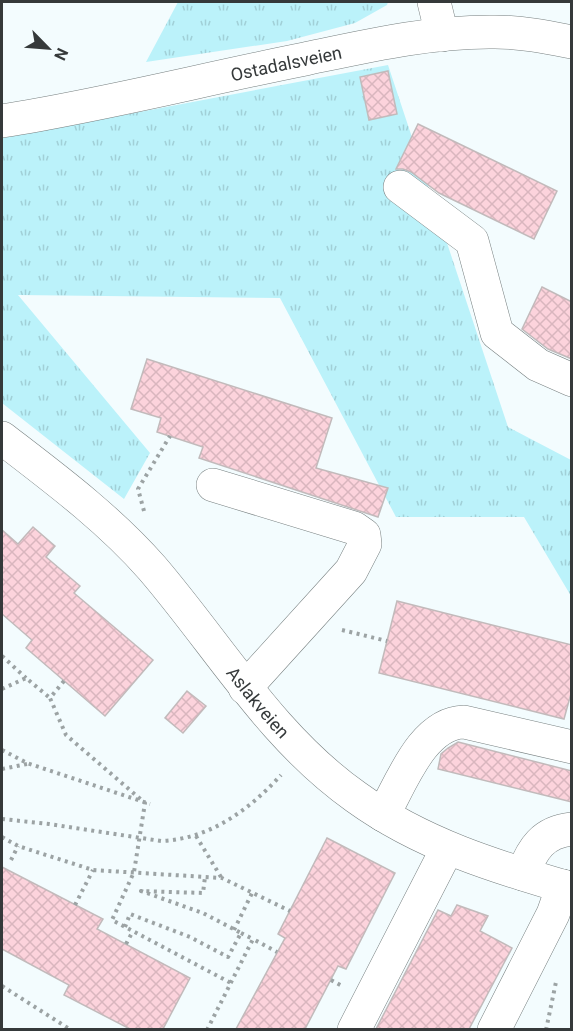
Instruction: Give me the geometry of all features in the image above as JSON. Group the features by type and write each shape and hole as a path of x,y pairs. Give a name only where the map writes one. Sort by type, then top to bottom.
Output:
{"street":[{"path":"434,2 442,35"},
{"name":"Ostadalsveien","path":"2,121 69,110 363,47 442,35 495,32 572,42"},
{"path":"400,187 472,241 497,333 538,365 572,380"},
{"name":"Aslakveien","path":"2,438 87,504 119,533 153,570 286,737 327,775 383,815 447,849 567,888"},
{"path":"213,485 354,528 364,535 365,544 351,570 246,688"},
{"path":"383,815 419,751 438,730 452,723 464,722 572,747"},
{"path":"523,874 530,855 542,840 563,830 572,829"},
{"path":"354,1029 447,849"},
{"path":"494,1029 567,888"}],"path":[{"path":"144,512 138,489 170,436"},
{"path":"306,621 387,641"},
{"path":"2,656 50,698 66,735 145,803"},
{"path":"2,689 26,678"},
{"path":"50,698 64,681"},
{"path":"2,750 27,763 150,804"},
{"path":"2,769 27,763"},
{"path":"2,819 139,838 174,840 196,836 235,816 285,770"},
{"path":"145,803 134,872 111,920 231,983"},
{"path":"196,836 222,878"},
{"path":"2,837 18,846 93,870 222,878 290,911"},
{"path":"11,860 18,846"},
{"path":"75,905 93,870"},
{"path":"205,877 203,893 141,891 203,913 277,952"},
{"path":"234,930 252,893"},
{"path":"125,927 130,914 190,937 228,957 241,933"},
{"path":"126,944 133,931"},
{"path":"207,1029 253,939"},
{"path":"331,980 346,987"},
{"path":"2,986 71,1029"}],"green space":[{"path":"178,2 388,2 387,5 355,23 287,41 146,62"},
{"path":"388,65 508,427 571,460 571,596 524,517 396,517 280,298 18,295 150,453 124,499 2,403 2,138"}],"building":[{"path":"388,71 397,114 369,120 360,77"},
{"path":"418,124 557,191 534,239 439,193 411,172 396,169"},
{"path":"542,287 572,302 572,359 548,349 522,329"},
{"path":"147,359 332,418 316,468 388,488 378,517 199,458 203,447 157,432 161,418 131,409"},
{"path":"33,527 55,546 46,557 80,586 74,593 153,660 105,716 26,648 32,640 2,614 2,530 18,544"},
{"path":"397,601 572,645 572,690 564,719 379,673"},
{"path":"187,691 206,706 183,733 165,718"},
{"path":"458,742 572,771 572,802 438,769 441,754"},
{"path":"327,838 395,873 346,969 338,966 305,1029 236,1029 285,938 278,934"},
{"path":"2,867 103,919 97,929 190,978 163,1029 130,1029 64,995 69,985 2,949"},
{"path":"457,905 488,916 480,931 512,948 469,1029 376,1029 438,910 451,916"}]}
